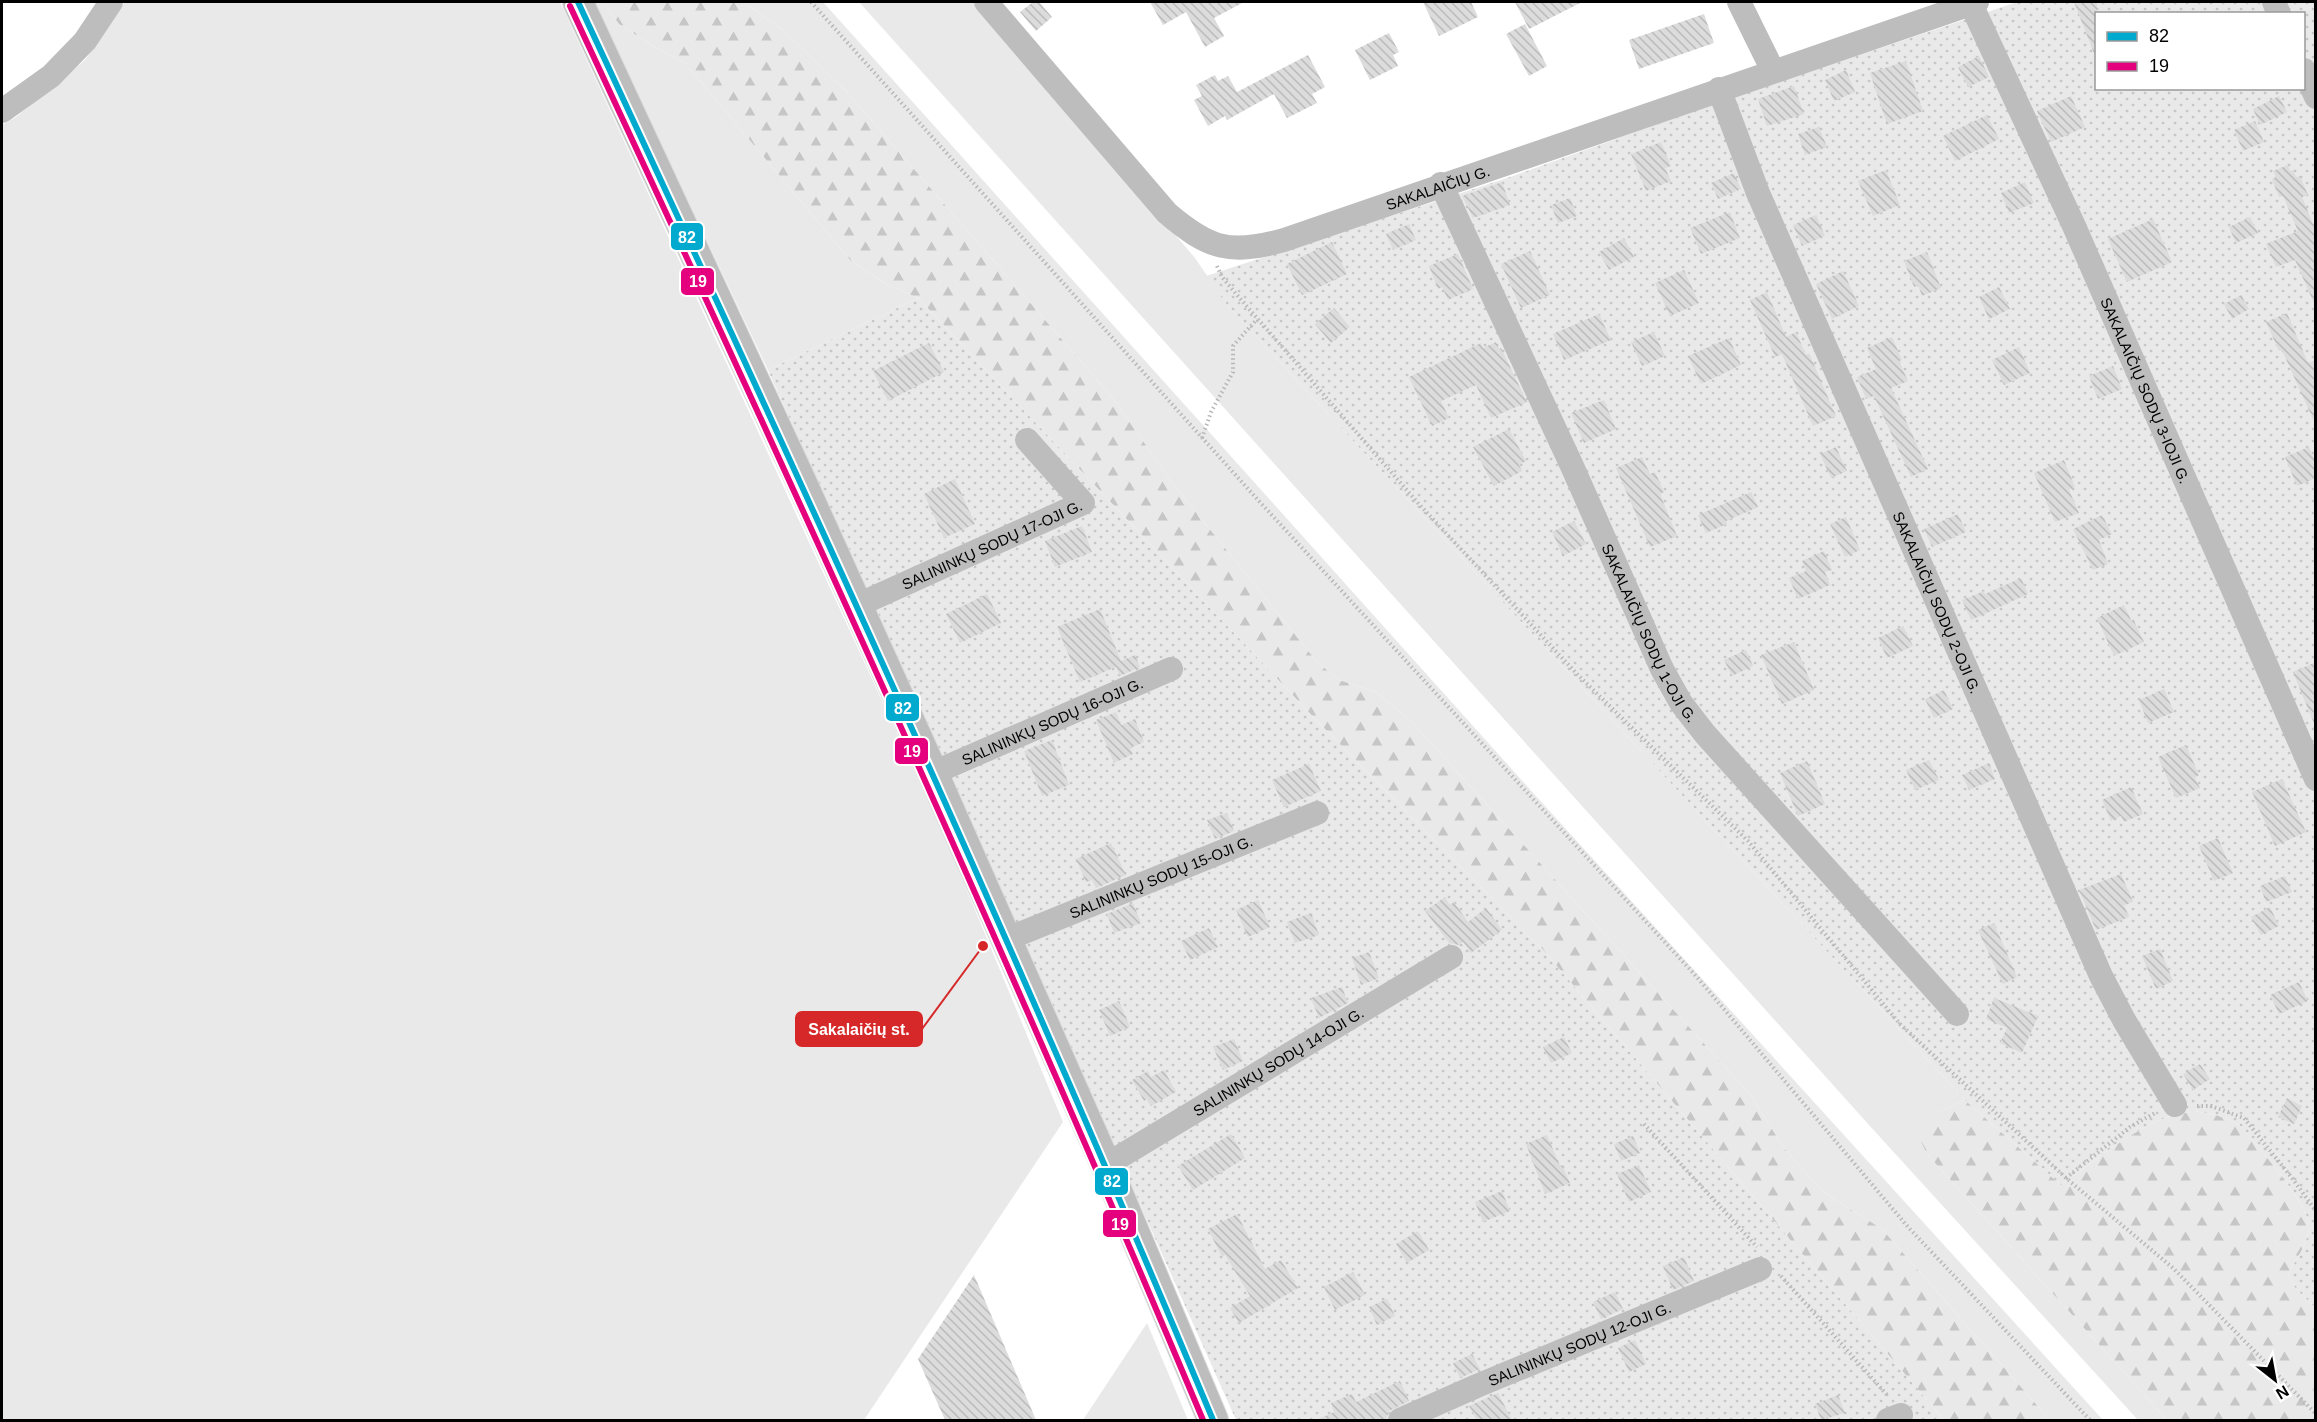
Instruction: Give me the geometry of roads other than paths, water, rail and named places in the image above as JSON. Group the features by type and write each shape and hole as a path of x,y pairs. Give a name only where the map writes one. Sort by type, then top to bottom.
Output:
{"main road":[{"path":"578,2 858,605 1106,1165 1213,1420"}],"street":[{"path":"2,111 51,76 85,41 111,2"},
{"name":"SAKALAIČIŲ G.","path":"986,2 1167,213 1189,232 1216,246 1230,249 1260,247 1974,3"},
{"path":"1739,2 1773,71"},
{"name":"SAKALAIČIŲ SODŲ 3-IOJI G.","path":"1974,3 2316,779"},
{"path":"2305,72 2316,97"},
{"name":"SAKALAIČIŲ SODŲ 2-OJI G.","path":"1719,89 1758,193 2101,976 2124,1020 2175,1105"},
{"name":"SAKALAIČIŲ SODŲ 1-OJI G.","path":"1441,184 1572,466 1662,669 1681,703 1706,734 1957,1014"},
{"name":"SALININKŲ SODŲ 17-OJI G.","path":"858,605 1083,503 1027,440"},
{"name":"SALININKŲ SODŲ 16-OJI G.","path":"933,773 1172,669"},
{"name":"SALININKŲ SODŲ 15-OJI G.","path":"1007,939 1317,813"},
{"name":"SALININKŲ SODŲ 14-OJI G.","path":"1106,1165 1451,957"},
{"name":"SALININKŲ SODŲ 12-OJI G.","path":"1400,1420 1479,1385 1761,1269"}],"place":[{"name":"Sakalaičių st.","path":"983,946"}]}
